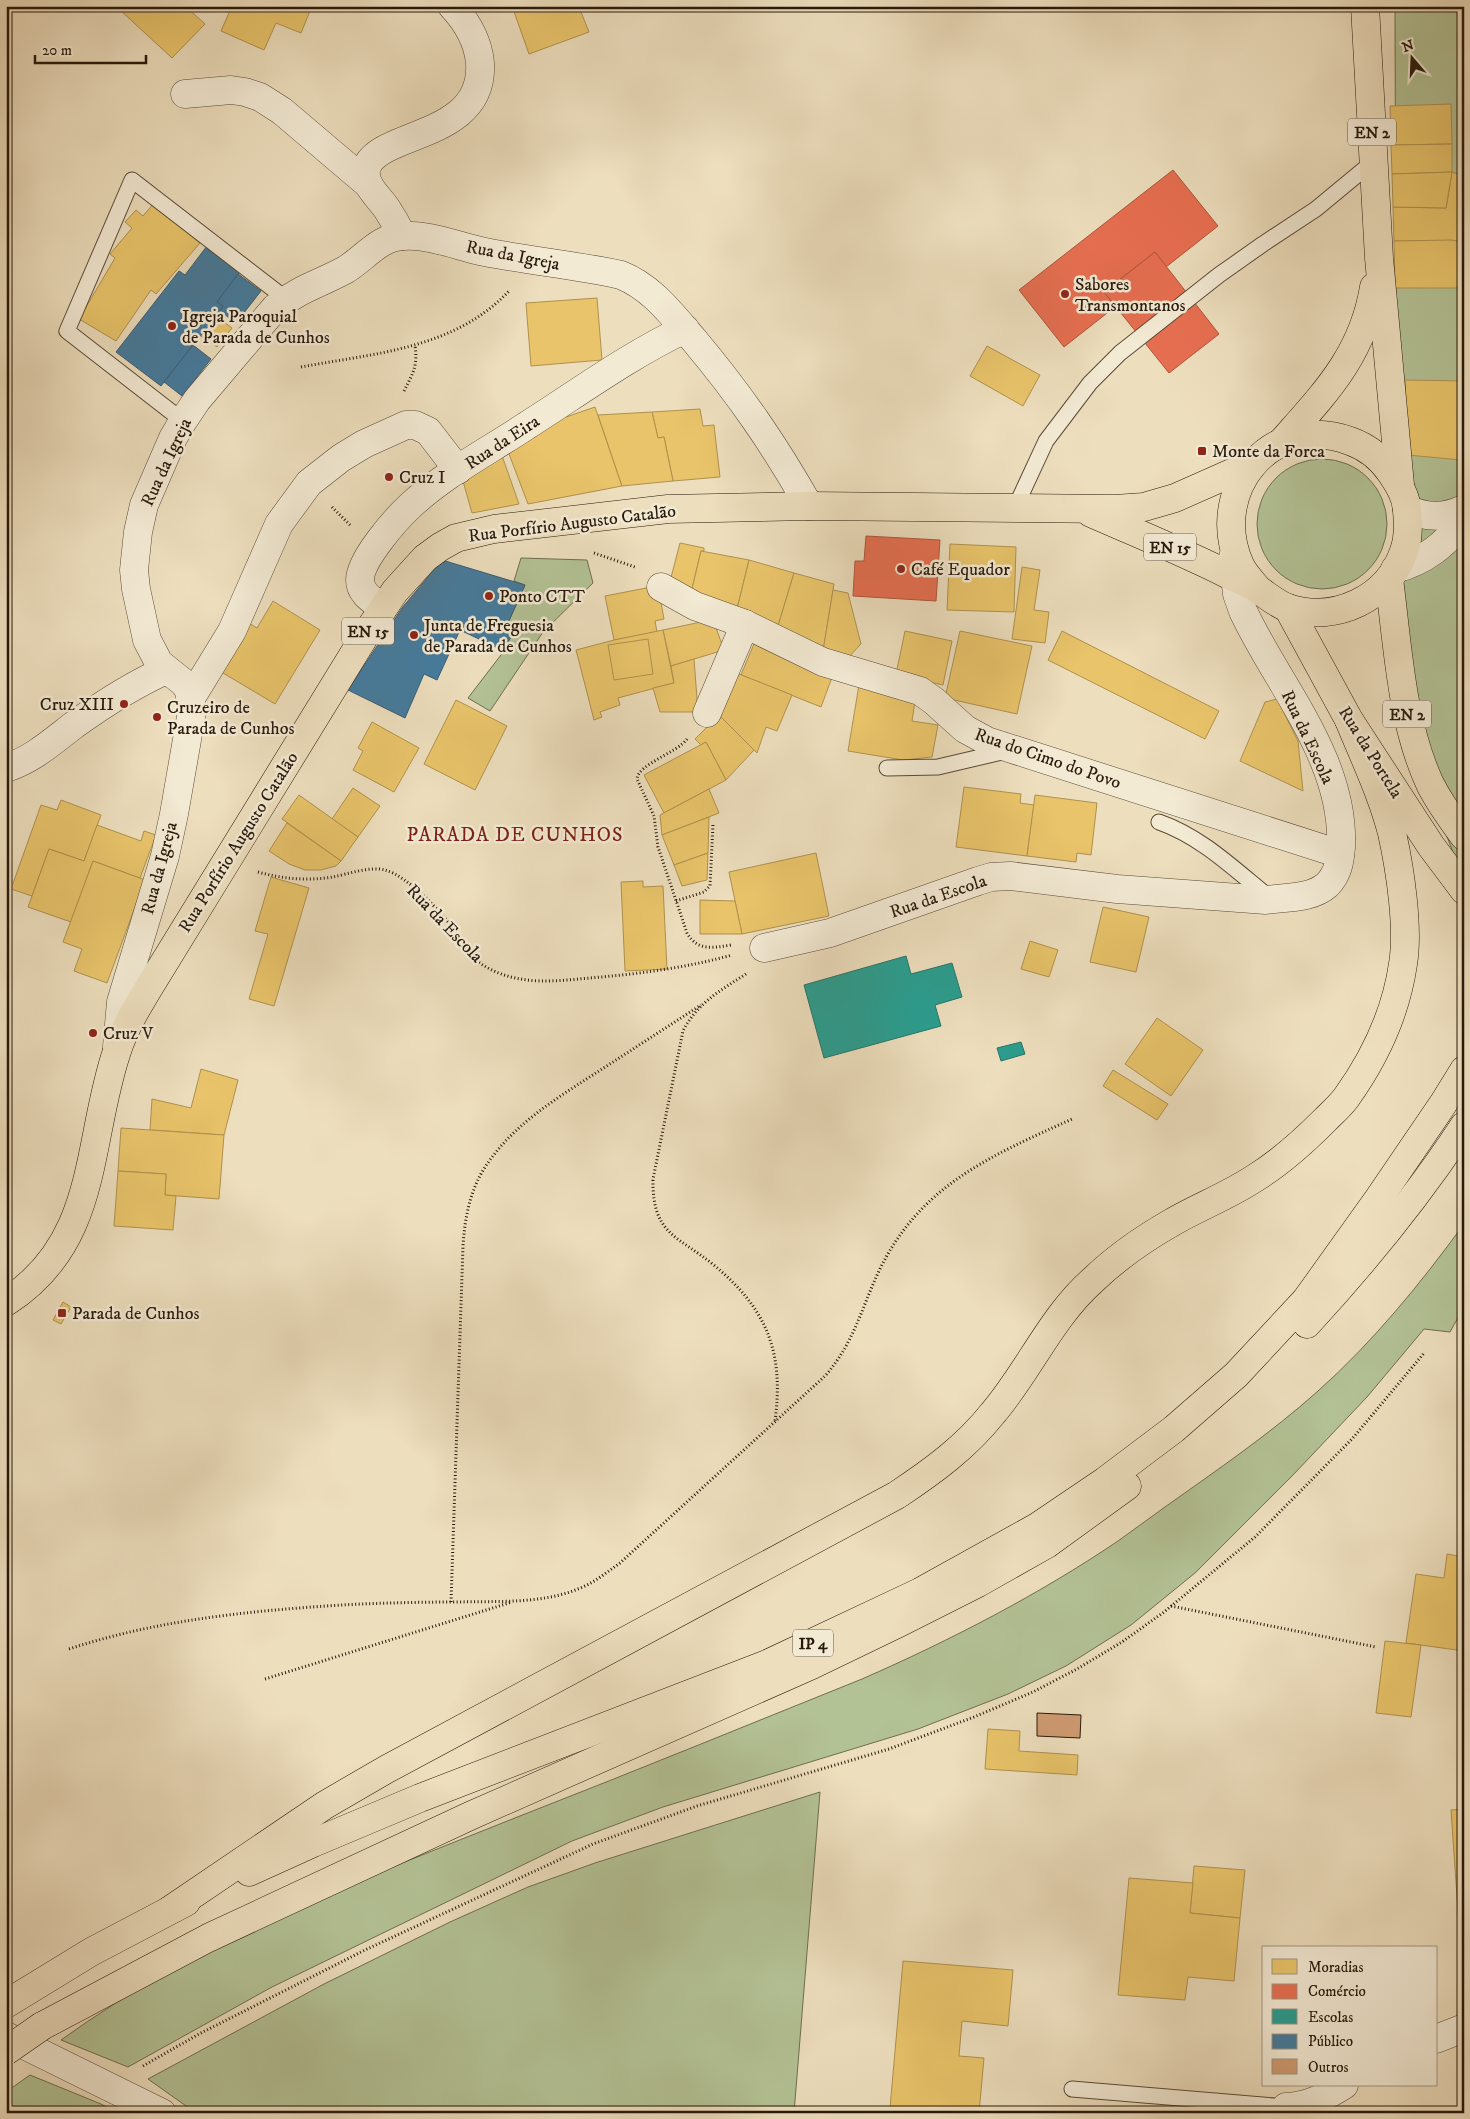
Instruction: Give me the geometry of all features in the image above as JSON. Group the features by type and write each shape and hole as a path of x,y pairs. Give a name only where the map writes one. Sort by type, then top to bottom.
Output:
{"main road":[{"name":"EN 2","path":"1246,584 1288,608 1315,613 1343,610 1368,598 1392,574 1404,551 1408,532 1379,258 1365,6"},
{"name":"EN 2","path":"1282,443 1340,372 1360,338 1371,304 1379,258"},
{"name":"EN 2","path":"1231,541 1230,513 1238,486 1254,463 1267,451 1282,443 1309,435 1337,436 1363,446 1385,464 1404,498"},
{"name":"EN 15","path":"1080,509 1129,508 1160,503 1254,463"},
{"name":"Rua Porfírio Augusto Catalão","path":"10,1294 54,1258 67,1237 79,1210 89,1179 109,1077 117,1049 148,989 383,608 395,590 424,558 440,546 456,538 474,533 516,526 668,509 809,506 1080,509"},
{"name":"EN 15","path":"1080,509 1191,556 1246,584"},
{"name":"Rua da Portela","path":"1392,574 1406,708 1412,736 1431,786 1464,836"},
{"name":"Rua da Portela","path":"1288,608 1349,720 1432,846 1464,890"},
{"path":"170,1910 325,1805 371,1778 897,1495 937,1468 966,1444 994,1412 1060,1315 1091,1281 1132,1248 1172,1222 1215,1202 1256,1178 1303,1142 1345,1100 1374,1054 1393,1008 1404,962 1404,922 1399,867 1380,796 1349,720"},
{"name":"IP 4","path":"6,2004 91,1952 170,1910 312,1843 404,1805 767,1664 920,1592 1037,1527 1105,1481 1174,1429 1236,1375 1300,1307 1379,1198 1464,1070"},
{"name":"IP 4","path":"6,2050 42,2026 208,1938 472,1815 812,1665 978,1583 1047,1544 1163,1459 1212,1420 1256,1379 1346,1281 1417,1192 1464,1126"}],"street":[{"path":"368,184 367,168 372,160 391,146 449,120 460,112 470,100 477,86 480,70 477,45 466,23 452,6"},
{"path":"185,94 238,91 260,96 282,111 368,184 386,207 402,236"},
{"name":"Rua da Igreja","path":"117,1049 118,1020 123,994 165,856 190,729 191,698 184,683 159,663 153,653 143,626 136,589 135,549 144,505 173,438 183,421 206,388 275,308 286,299 298,291 345,270 387,240 402,236 440,240 473,250 607,272 634,281 648,290 663,304 718,369 764,430 809,506"},
{"name":"Rua da Eira","path":"191,698 232,630 279,524 309,483 341,458 383,434 406,425 415,425 428,431 458,470 617,366 658,342 685,330"},
{"path":"383,608 366,595 361,587 361,574 365,563 385,532 410,505 458,470"},
{"path":"1404,498 1430,516 1446,515 1464,509"},
{"path":"1392,574 1432,554 1464,520"},
{"name":"Rua da Escola","path":"764,948 808,939 978,881 1000,876 1220,898 1290,898 1312,893 1326,886 1335,876 1340,862 1340,823 1330,780 1317,746 1251,628 1237,594 1246,584 1231,541"},
{"name":"Rua do Cimo do Povo","path":"661,587 695,606 745,624 823,662 920,692 934,701 970,732 987,741 1340,854"},
{"path":"707,713 745,624"},
{"path":"6,768 26,760 125,691 166,670"},
{"path":"1438,2038 1464,2028"},
{"path":"6,2036 162,2113"},
{"path":"1286,2110 1318,2101 1342,2086"}],"lane":[{"path":"1015,508 1046,441 1090,383 1120,353 1234,265 1316,209 1374,160"},
{"path":"183,421 67,331 132,180 286,299"},
{"path":"887,768 938,767 1014,749"},
{"path":"1159,822 1201,842 1272,899"},
{"path":"1072,2089 1286,2110"}],"path":[{"path":"301,367 415,345 466,326 493,308 510,290 524,259"},
{"path":"402,395 417,362 415,345"},
{"path":"309,483 374,550"},
{"path":"689,736 680,747 640,771 637,779 654,816 657,841 687,934 696,945 710,948 747,943 764,948 760,963 712,995 694,1012 683,1031 653,1179 653,1198 656,1211 675,1239 726,1276 754,1307 766,1326 773,1344 777,1372 778,1400 775,1422"},
{"path":"676,902 704,892 710,886 713,824"},
{"name":"Rua da Escola","path":"229,858 254,871 288,879 307,880 384,870 394,874 408,883 442,915 476,960 493,970 522,980 570,980 641,974 678,969 764,948"},
{"path":"451,1602 462,1246 467,1209 472,1194 494,1154 514,1133 578,1085 701,1005"},
{"path":"69,1649 133,1630 215,1616 336,1606 516,1600 561,1595 580,1589 597,1580 627,1556 825,1376 840,1359 850,1341 878,1271 899,1236 913,1218 945,1188 972,1168 1007,1149 1072,1120"},
{"path":"108,2086 199,2034 332,1967 453,1908 593,1844 697,1806 889,1749 1033,1692 1122,1642 1171,1606 1255,1537 1352,1440 1425,1352"},
{"path":"264,1679 516,1600"},
{"path":"1171,1606 1376,1646"}],"green space":[{"path":"1395,6 1464,6 1464,881 1397,706"},
{"path":"1322,459 1335,460 1347,464 1368,478 1382,499 1386,511 1386,537 1382,549 1368,570 1347,584 1335,588 1322,589 1309,588 1297,584 1276,570 1262,549 1258,537 1257,524 1258,511 1262,499 1276,478 1297,464 1309,460"},
{"path":"521,558 587,560 593,583 543,632 490,711 468,698 504,651 515,628 508,623 525,585 514,581"},
{"path":"1464,1224 1464,1307 1450,1332 1424,1329 1367,1397 1293,1475 1195,1573 1131,1625 1066,1666 1008,1694 918,1729 663,1807 572,1841 272,1987 128,2067 61,2040 115,2004 170,1971 286,1913 405,1862 862,1679 928,1649 993,1616 1057,1580 1118,1541 1224,1465 1262,1437 1318,1391 1358,1353 1396,1311"},
{"path":"820,1792 794,2113 196,2113 148,2079 324,1984 450,1922 528,1887 595,1863"},
{"path":"30,2075 101,2104 118,2113 6,2113 6,2092"}],"building: Moradias":[{"path":"123,6 185,6 205,24 172,58 120,10"},
{"path":"232,6 312,6 301,33 276,23 264,50 221,31"},
{"path":"512,6 582,6 579,7 589,32 529,54"},
{"path":"1451,104 1452,144 1391,145 1390,106"},
{"path":"1452,144 1452,172 1392,174 1391,145"},
{"path":"1452,172 1464,176 1464,242 1394,241 1393,207 1446,208"},
{"path":"1452,172 1446,208 1393,207 1392,174"},
{"path":"154,203 200,243 156,294 151,290 116,341 79,319 115,258 110,254 132,228 125,222 136,210 143,216"},
{"path":"1451,240 1464,242 1464,288 1395,288 1394,241"},
{"path":"597,298 602,360 531,366 526,303"},
{"path":"216,316 232,328 217,347 201,336"},
{"path":"987,346 1040,375 1023,406 970,376"},
{"path":"1405,380 1464,381 1464,440 1462,440 1461,460 1408,455"},
{"path":"595,407 622,486 528,504 506,446 564,411 566,417"},
{"path":"700,409 703,426 714,425 720,477 673,481 664,437 658,438 652,412"},
{"path":"652,412 658,438 664,437 673,481 622,486 598,415"},
{"path":"500,450 519,504 472,513 461,474"},
{"path":"680,543 704,548 704,551 701,551 691,593 669,585"},
{"path":"950,544 1016,547 1014,612 947,610"},
{"path":"701,551 749,560 737,609 691,593"},
{"path":"749,560 794,573 778,626 737,609"},
{"path":"1022,567 1040,570 1034,610 1049,612 1045,643 1012,639"},
{"path":"794,573 834,584 823,651 778,626"},
{"path":"646,588 660,597 664,619 655,621 657,632 614,640 605,596"},
{"path":"833,590 848,593 861,644 846,660 823,651"},
{"path":"273,601 320,630 275,704 218,670 247,622 257,628"},
{"path":"701,622 715,625 724,650 671,666 663,630"},
{"path":"663,630 674,683 618,698 620,705 600,712 602,717 594,720 576,650"},
{"path":"905,631 952,641 943,685 896,674"},
{"path":"960,631 1032,646 1017,714 945,698"},
{"path":"1062,631 1219,711 1205,739 1048,660"},
{"path":"648,639 653,674 614,680 608,645"},
{"path":"756,639 834,672 821,707 741,675"},
{"path":"694,659 698,712 660,712 653,688 674,683 671,666"},
{"path":"729,670 792,695 777,731 766,727 757,753 719,715"},
{"path":"859,685 916,695 912,721 938,725 932,757 903,760 848,751"},
{"path":"1277,699 1298,741 1303,791 1240,761 1265,702"},
{"path":"456,700 507,726 475,790 424,764"},
{"path":"719,715 754,750 726,780 706,742 701,745 695,739"},
{"path":"372,722 419,748 394,792 353,770 363,751 358,748"},
{"path":"706,742 726,780 664,813 644,775"},
{"path":"964,787 1021,794 1020,803 1034,805 1027,856 956,847"},
{"path":"353,788 380,806 358,837 332,819"},
{"path":"709,789 719,813 662,835 660,815"},
{"path":"299,795 358,837 341,861 282,819"},
{"path":"1035,795 1097,803 1091,855 1077,853 1076,862 1027,856"},
{"path":"61,800 101,815 84,861 49,849 32,896 11,889 41,805 57,810"},
{"path":"709,817 708,853 674,865 662,835"},
{"path":"287,823 341,861 336,866 321,870 305,870 289,864 269,851"},
{"path":"97,825 141,841 144,831 156,835 140,878 93,861 71,922 28,907 49,849 84,861"},
{"path":"708,853 707,880 682,886 674,865"},
{"path":"816,853 829,916 742,934 729,872"},
{"path":"93,861 145,880 107,983 74,971 82,949 63,942"},
{"path":"271,877 309,888 274,1006 249,999 268,934 255,931"},
{"path":"643,881 643,887 663,886 667,969 625,971 621,882"},
{"path":"700,900 735,901 742,934 700,934"},
{"path":"1103,907 1149,917 1136,972 1090,962"},
{"path":"1030,941 1058,950 1049,977 1021,969"},
{"path":"1157,1018 1203,1050 1171,1096 1125,1064"},
{"path":"201,1069 238,1080 224,1135 150,1130 152,1099 191,1108"},
{"path":"1113,1070 1168,1104 1157,1120 1103,1086"},
{"path":"121,1128 224,1135 219,1199 165,1195 166,1174 118,1171"},
{"path":"118,1171 166,1174 165,1195 176,1196 173,1230 114,1226"},
{"path":"63,1302 71,1307 61,1324 53,1320"},
{"path":"1447,1554 1464,1557 1464,1651 1406,1643 1416,1574 1444,1578"},
{"path":"1385,1641 1421,1645 1411,1717 1376,1713"},
{"path":"988,1729 1020,1731 1019,1751 1078,1755 1077,1775 985,1769"},
{"path":"1464,1809 1464,1955 1461,1955 1451,1810"},
{"path":"1194,1866 1245,1870 1240,1918 1190,1913"},
{"path":"1129,1878 1193,1883 1190,1913 1240,1918 1234,1981 1188,1977 1185,2000 1118,1995"},
{"path":"903,1961 1013,1970 1008,2026 962,2021 959,2056 984,2058 979,2113 943,2113 890,2108"}],"building: Comércio":[{"path":"1173,170 1218,226 1166,267 1155,252 1104,292 1116,306 1064,347 1019,290"},
{"path":"1155,252 1219,334 1169,373 1104,292"},
{"path":"866,536 940,540 936,601 853,596 855,561 864,561"}],"building: Escolas":[{"path":"906,956 911,974 952,963 962,997 935,1005 941,1026 824,1058 804,985"},
{"path":"1021,1042 1025,1054 1001,1061 997,1048"}],"building: Público":[{"name":"Igreja Paroquial de Parada de Cunhos","path":"207,246 240,272 217,302 223,306 220,311 161,386 116,352 179,271 185,275"},
{"path":"238,274 261,291 236,323 220,311 223,306 217,302"},
{"path":"193,345 211,359 182,396 164,382"},
{"path":"442,560 525,585 508,623 515,627 504,651 460,630 437,680 424,674 405,718 348,690 402,608"}],"building: Outros":[{"path":"1037,1713 1081,1715 1080,1738 1037,1736"}],"place":[{"name":"Sabores Transmontanos","path":"1065,294"},
{"name":"Igreja Paroquial de Parada de Cunhos","path":"172,326"},
{"name":"Monte da Forca","path":"1202,451"},
{"name":"Cruz I","path":"389,477"},
{"name":"Café Equador","path":"901,569"},
{"name":"Ponto CTT","path":"489,596"},
{"name":"Junta de Freguesia de Parada de Cunhos","path":"414,635"},
{"name":"Cruz XIII","path":"124,704"},
{"name":"Cruzeiro de Parada de Cunhos","path":"157,717"},
{"name":"Cruz V","path":"93,1033"},
{"name":"Parada de Cunhos","path":"62,1313"}],"district":[{"name":"PARADA DE CUNHOS","path":"515,834"}]}
